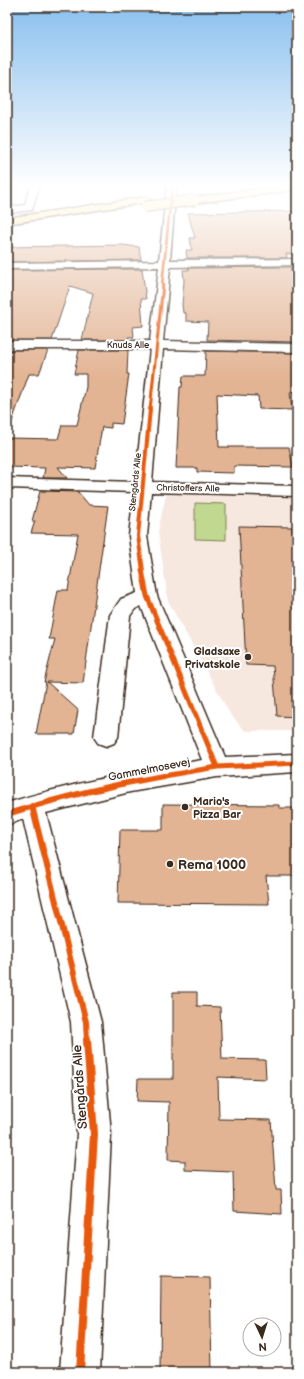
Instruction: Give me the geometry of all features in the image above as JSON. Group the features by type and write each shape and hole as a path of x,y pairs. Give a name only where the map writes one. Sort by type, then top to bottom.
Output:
{"street":[{"name":"Stengårds Alle","path":"166,250 138,536 147,596 217,767"},
{"path":"7,266 297,262"},
{"name":"Knuds Alle","path":"7,345 157,345 297,348"},
{"name":"Christoffers Alle","path":"7,483 297,491"},
{"path":"106,737 120,615 128,604 147,596"},
{"name":"Gammelmosevej","path":"19,810 130,782 217,767 297,763"},
{"name":"Stengårds Alle","path":"19,810 86,1022 94,1134 80,1372"}],"shaded area":[{"name":"Gladsaxe Privatskole","path":"166,494 295,498 297,509 297,731 245,731 230,714 168,601 158,532"}],"green space":[{"path":"195,503 226,504 226,540 195,539"}],"building":[{"path":"7,250 140,250 141,260 7,262"},
{"path":"186,250 297,250 297,254 286,254 287,258 187,258"},
{"path":"290,267 297,293 297,342 207,340 208,322 186,321 186,313 183,313 182,305 184,281 183,270 189,270 188,268"},
{"path":"142,269 146,299 141,299 143,326 133,327 134,337 128,337 128,340 82,340 93,293 70,286 52,340 7,340 7,270"},
{"path":"7,350 48,350 39,374 29,374 10,427 7,427"},
{"path":"79,350 128,350 127,374 129,374 122,424 111,423 111,428 102,427 95,468 58,467 67,478 43,478 45,468 7,467 7,438 58,439 62,425 77,425 86,387 86,374 74,374"},
{"path":"206,351 297,353 297,392 290,392 292,410 259,409 258,396 217,394 219,447 289,447 293,467 234,466 234,473 197,472 197,468 176,468 180,387 182,387 183,376 205,376"},
{"path":"40,491 78,492 89,505 108,506 83,683 47,682 78,710 74,734 36,734 46,682 44,682 55,639 49,639 58,590 68,590 78,534 31,533 35,521 32,521"},
{"path":"239,526 292,527 297,591 297,717 277,716 273,666 246,665"},
{"path":"163,804 279,805 279,808 297,808 297,876 266,876 269,904 118,903 120,830 163,830"},
{"path":"173,992 197,992 197,1006 220,1007 222,1059 265,1060 266,1079 218,1077 219,1119 271,1120 276,1190 281,1190 282,1214 234,1211 233,1172 185,1170 185,1161 168,1160 169,1102 137,1101 138,1079 173,1079"},
{"path":"161,1276 210,1277 212,1372 160,1372"}],"cycle path":[{"path":"166,250 138,536 147,596 217,767"},
{"path":"7,814 32,806 130,782 217,767 297,763"},
{"path":"32,806 86,1022 94,1134 80,1372"}],"place":[{"name":"Gladsaxe Privatskole","path":"248,657"},
{"name":"Mario's Pizza Bar","path":"185,807"},
{"name":"Rema 1000","path":"170,864"}]}
